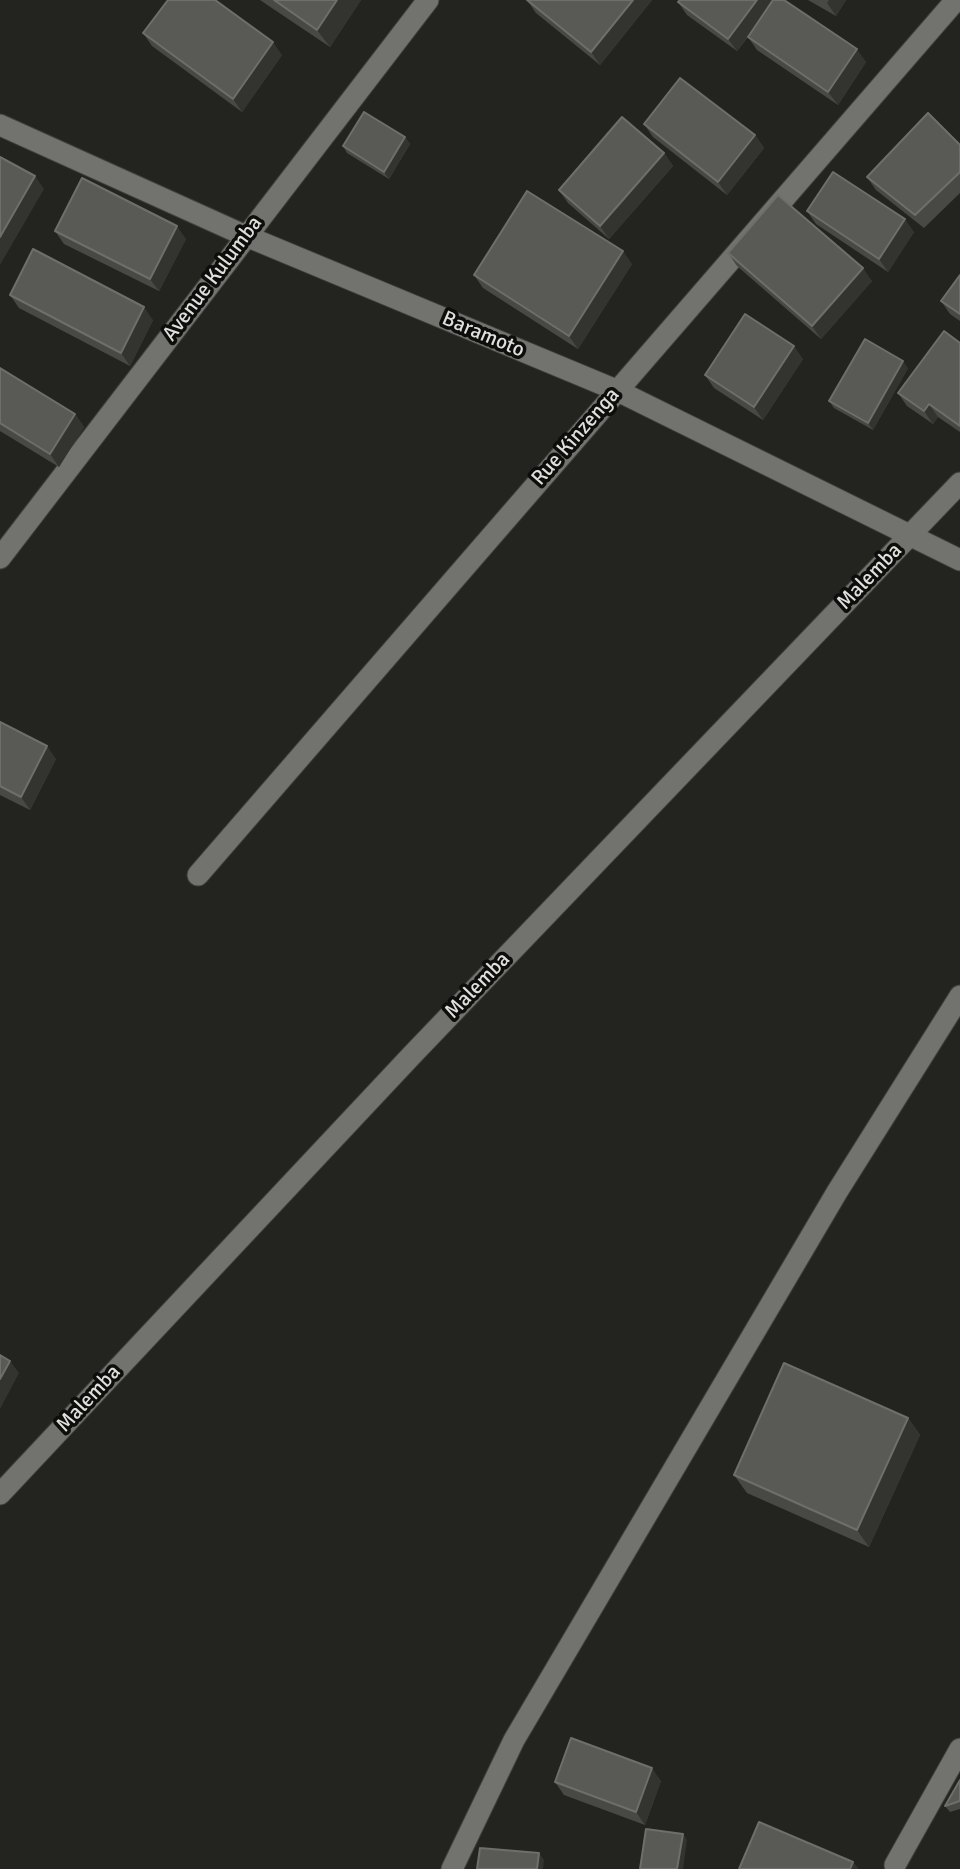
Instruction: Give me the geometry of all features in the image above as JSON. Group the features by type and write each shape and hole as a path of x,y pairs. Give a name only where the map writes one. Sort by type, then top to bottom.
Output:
{"street":[{"name":"Avenue Kulumba","path":"0,558 428,0"},
{"name":"Rue Kinzenga","path":"198,875 956,0"},
{"name":"Baramoto","path":"0,125 246,236 616,390 960,560"},
{"name":"Malemba","path":"0,1494 412,1055 960,482"},
{"path":"452,1869 514,1740 830,1204 960,996"},
{"path":"895,1865 960,1749"}],"building":[{"path":"168,0 215,0 273,42 233,99 143,33"},
{"path":"274,0 337,0 317,30"},
{"path":"527,0 633,0 591,52"},
{"path":"757,0 728,39 678,2"},
{"path":"773,0 784,0 857,49 828,92 748,37"},
{"path":"680,78 755,135 718,182 644,124"},
{"path":"364,112 405,137 384,172 343,146"},
{"path":"928,113 960,145 960,172 915,215 867,177"},
{"path":"622,117 664,153 600,226 559,190"},
{"path":"0,157 35,176 0,237"},
{"path":"833,172 905,219 879,259 807,211"},
{"path":"82,178 177,226 150,279 55,231"},
{"path":"527,191 623,251 569,336 474,275"},
{"path":"778,195 863,268 812,326 728,253"},
{"path":"33,249 144,307 121,353 10,295"},
{"path":"960,275 960,314 941,301"},
{"path":"745,314 794,346 754,407 705,375"},
{"path":"944,331 960,343 960,426 929,404 924,411 898,393"},
{"path":"865,339 903,361 868,423 829,401"},
{"path":"0,368 75,414 50,454 0,423"},
{"path":"0,722 47,746 21,797 0,786"},
{"path":"0,1355 10,1361 0,1379"},
{"path":"784,1363 908,1418 857,1530 734,1475"},
{"path":"571,1738 652,1768 636,1812 555,1782"},
{"path":"960,1780 960,1801 945,1806"},
{"path":"759,1822 853,1862 850,1869 739,1869"},
{"path":"646,1829 683,1834 677,1869 640,1869"},
{"path":"480,1848 539,1853 537,1869 477,1869"}]}
